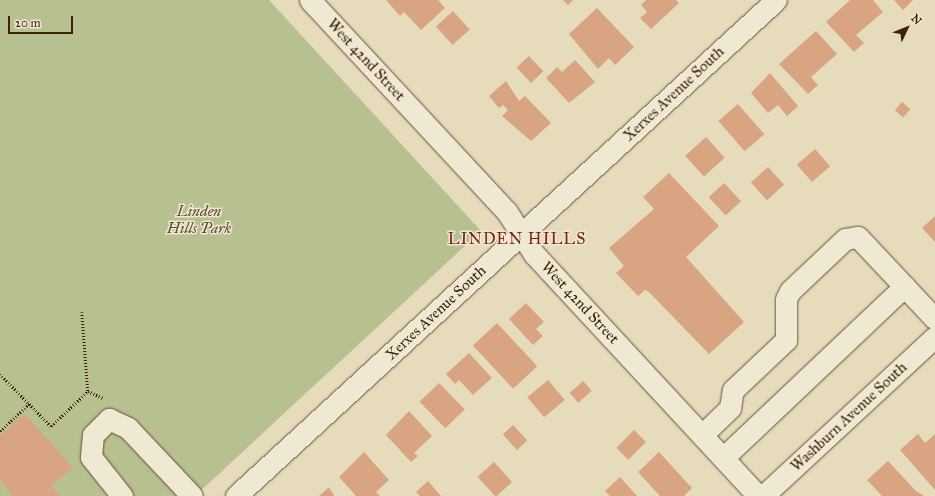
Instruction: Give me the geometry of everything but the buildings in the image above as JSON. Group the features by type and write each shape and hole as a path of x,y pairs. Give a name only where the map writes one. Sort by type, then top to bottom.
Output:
{"street":[{"name":"West 42nd Street","path":"310,0 508,212 534,254 758,496"},
{"name":"Xerxes Avenue South","path":"236,496 776,0"},
{"path":"702,435 730,408 733,390 786,340 786,299 790,291 845,239 858,237 935,319"},
{"path":"723,458 904,286"},
{"name":"Washburn Avenue South","path":"763,496 935,337"},
{"path":"730,408 752,431"},
{"path":"122,496 91,457 93,435 109,419 128,428 192,496"}],"path":[{"path":"82,312 88,391"},
{"path":"0,374 51,426 88,391"},
{"path":"88,391 107,400"},
{"path":"0,431 29,404"}],"green space":[{"name":"Linden Hills Park","path":"0,0 269,0 481,231 195,496 0,496"}],"district":[{"name":"LINDEN HILLS","path":"517,239"}]}
